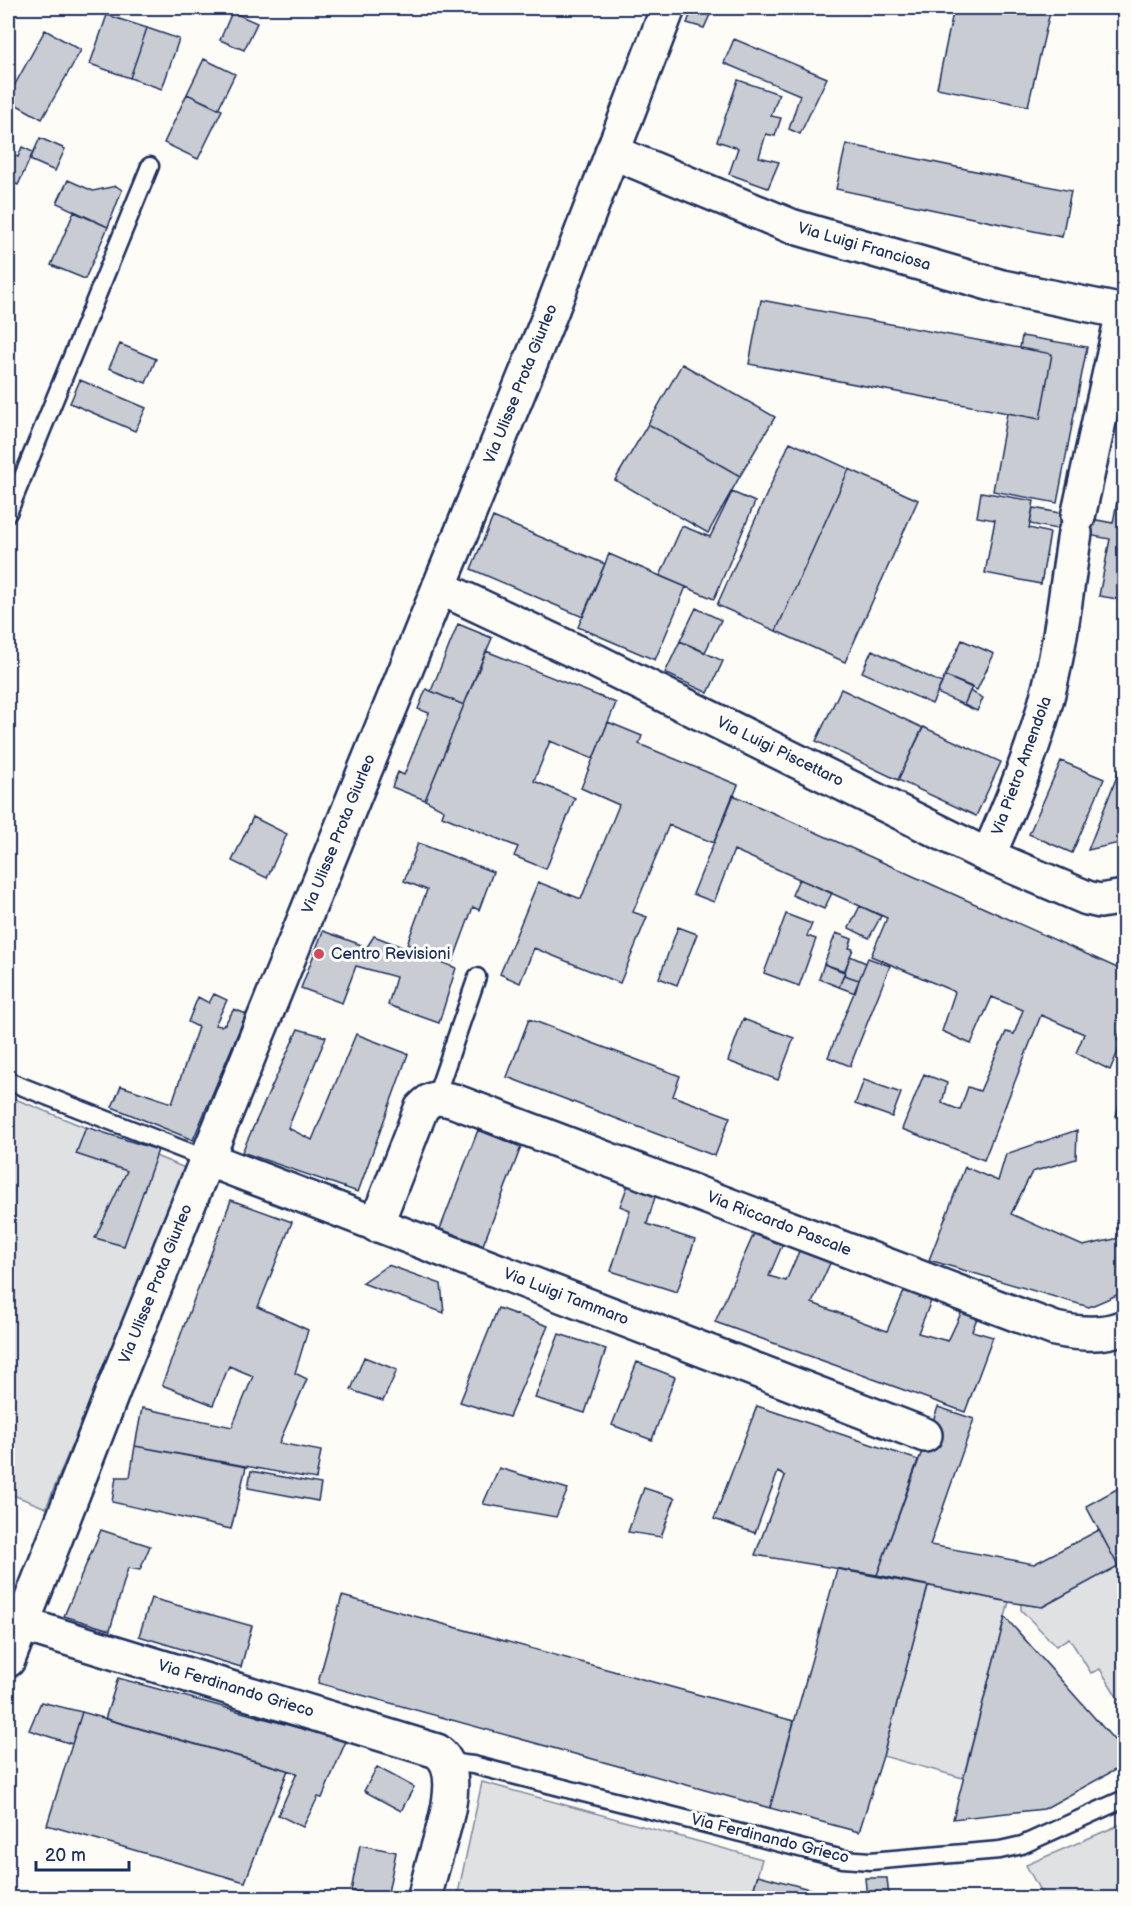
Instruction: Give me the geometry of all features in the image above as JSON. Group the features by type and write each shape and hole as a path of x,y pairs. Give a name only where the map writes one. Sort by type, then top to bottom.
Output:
{"street":[{"name":"Via Ulisse Prota Giurleo","path":"8,1660 207,1159 554,304 668,8"},
{"name":"Via Luigi Franciosa","path":"612,152 791,226 1002,287 1124,312"},
{"name":"Via Pietro Amendola","path":"988,856 1019,780 1046,701 1077,525 1124,312"},
{"name":"Via Luigi Piscettaro","path":"439,587 596,661 988,856 1077,895 1100,901 1125,897"},
{"path":"376,1225 421,1109 429,1100 435,1099"},
{"name":"Via Riccardo Pascale","path":"435,1099 453,1101 1055,1329 1076,1333 1095,1333 1115,1331 1125,1327"},
{"name":"Via Luigi Tammaro","path":"207,1159 925,1435"},
{"name":"Via Ferdinando Grieco","path":"21,1624 432,1748 447,1762"},
{"path":"425,1899 451,1795 451,1780 447,1762"}],"lane":[{"path":"8,513 150,166"},
{"path":"435,1099 477,977"},
{"path":"8,1081 207,1159"},
{"name":"Via Ferdinando Grieco","path":"447,1762 473,1765 843,1859 870,1861 1000,1850 1022,1845 1125,1799"}],"shaded area":[{"path":"8,1096 185,1168 46,1508 8,1493"},
{"path":"1124,1562 1124,1708 1100,1669 1091,1673 1069,1638 1056,1646 1021,1610 1021,1604 1043,1607"},
{"path":"928,1586 1009,1602 963,1778 883,1756"},
{"path":"482,1782 762,1859 751,1898 457,1898"},
{"path":"1124,1823 1124,1898 1044,1898 1026,1865"}],"building":[{"path":"693,8 713,8 704,28 687,23"},
{"path":"954,8 1051,8 1028,106 937,88"},
{"path":"232,12 257,23 244,50 220,40"},
{"path":"107,15 147,28 130,78 90,64"},
{"path":"147,28 179,39 162,89 130,78"},
{"path":"45,30 81,50 42,119 8,100 8,97"},
{"path":"734,39 827,78 800,134 789,129 800,95 724,63"},
{"path":"204,59 235,74 218,109 187,94"},
{"path":"738,80 779,94 771,116 781,118 775,136 766,134 759,157 779,162 768,188 729,174 738,148 717,141"},
{"path":"187,94 222,110 198,159 164,143"},
{"path":"40,138 65,149 55,171 30,160"},
{"path":"846,144 1071,191 1062,237 836,189"},
{"path":"22,147 33,152 18,185 8,180 8,153 18,157"},
{"path":"68,180 93,191 116,186 122,190 108,227 57,203"},
{"path":"74,212 108,227 85,279 51,265"},
{"path":"761,300 1052,354 1040,419 749,364"},
{"path":"1022,336 1087,347 1057,503 993,491 1007,413 1040,419 1052,354 1020,348"},
{"path":"120,344 156,359 146,383 109,368"},
{"path":"682,364 775,417 740,476 648,424"},
{"path":"80,380 146,408 135,431 70,403"},
{"path":"648,424 740,476 708,533 615,480"},
{"path":"790,442 849,469 776,631 717,605"},
{"path":"1124,464 1124,600 1099,596 1110,539 1030,524 1033,508 1113,523"},
{"path":"849,469 918,500 845,662 776,631"},
{"path":"732,492 755,502 714,599 660,576 682,526 710,537"},
{"path":"981,492 1034,501 1029,528 1050,533 1041,584 985,573 995,520 977,517"},
{"path":"493,517 605,564 583,617 471,569"},
{"path":"609,554 686,587 655,660 578,627"},
{"path":"696,608 721,620 705,652 680,641"},
{"path":"458,624 492,638 464,705 431,691"},
{"path":"962,640 994,654 977,690 945,676"},
{"path":"680,641 723,661 708,693 665,673"},
{"path":"872,650 942,683 932,704 862,672"},
{"path":"486,651 616,703 593,759 550,741 534,781 575,798 546,869 514,856 518,847 442,816 444,810 425,800"},
{"path":"945,676 972,687 964,705 937,693"},
{"path":"426,689 464,705 425,800 392,787 398,772 404,775 429,713 418,709"},
{"path":"841,689 923,728 898,780 816,741"},
{"path":"970,691 983,698 977,711 964,705"},
{"path":"608,722 642,736 639,744 738,785 714,843 669,825 633,912 647,917 620,983 534,948 520,983 500,974 538,882 581,899 619,805 581,788"},
{"path":"923,727 1001,762 976,816 898,780"},
{"path":"1061,761 1104,779 1072,853 1029,834"},
{"path":"1121,766 1124,768 1124,842 1088,850"},
{"path":"733,795 1124,971 1124,1022 1117,1040 1122,1042 1110,1070 1076,1053 1084,1034 1041,1015 984,1160 902,1129 924,1074 947,1083 942,1103 960,1110 968,1087 980,1091 1006,1032 1014,1034 1023,1010 992,997 971,1044 942,1031 955,992 871,956 887,918 734,850 714,902 693,894"},
{"path":"253,817 287,834 267,878 232,861"},
{"path":"418,843 493,872 479,910 473,907 453,961 407,944 427,890 404,881"},
{"path":"799,879 832,893 824,909 792,895"},
{"path":"860,906 881,916 869,938 849,928"},
{"path":"786,914 812,924 807,936 816,939 799,986 764,973"},
{"path":"678,927 697,934 677,985 659,978"},
{"path":"323,931 367,947 374,936 456,968 439,1023 388,1005 396,977 356,966 342,1003 301,988"},
{"path":"836,933 852,939 849,948 853,949 844,972 824,964"},
{"path":"850,956 866,963 859,980 844,975"},
{"path":"868,958 890,966 850,1066 828,1057"},
{"path":"824,964 845,971 839,987 819,979"},
{"path":"844,975 859,980 855,993 839,987"},
{"path":"214,994 227,1000 215,1025 225,1024 234,1009 246,1014 193,1140 112,1107 121,1086 172,1103 198,1027 188,1022 198,997 209,1003"},
{"path":"529,1019 680,1076 673,1096 730,1117 715,1156 507,1077"},
{"path":"743,1019 794,1038 778,1080 728,1061"},
{"path":"298,1029 326,1037 288,1128 312,1140 356,1034 408,1054 358,1192 242,1152"},
{"path":"864,1080 901,1093 892,1117 855,1104"},
{"path":"1124,1087 1124,1114 1116,1116"},
{"path":"86,1127 158,1150 124,1246 95,1238 127,1171 76,1154"},
{"path":"478,1130 521,1147 483,1245 440,1229"},
{"path":"1077,1130 1076,1159 1032,1172 1011,1214 1083,1246 1124,1237 1124,1292 1089,1307 929,1260 965,1167 998,1181 1006,1154"},
{"path":"1124,1178 1124,1209 1115,1181"},
{"path":"628,1185 655,1197 647,1224 695,1240 677,1292 611,1271 630,1210 620,1206"},
{"path":"231,1200 292,1222 258,1307 308,1330 295,1373 307,1379 279,1443 321,1451 316,1479 135,1446 142,1408 232,1427 253,1376 229,1366 213,1405 162,1385"},
{"path":"756,1229 784,1241 769,1276 786,1281 801,1247 832,1259 812,1303 887,1331 906,1287 933,1296 918,1333 948,1341 963,1309 979,1313 972,1331 993,1337 965,1412 715,1322"},
{"path":"388,1265 441,1284 444,1313 362,1283"},
{"path":"498,1308 548,1326 509,1417 460,1402"},
{"path":"559,1334 606,1349 585,1413 535,1398"},
{"path":"364,1357 397,1370 383,1401 351,1390"},
{"path":"637,1362 675,1377 652,1440 612,1425"},
{"path":"757,1406 918,1460 877,1575 755,1555 785,1476 778,1472 755,1533 714,1519"},
{"path":"938,1407 974,1419 930,1545 1034,1564 1099,1530 1118,1566 1042,1607 877,1575"},
{"path":"135,1446 246,1467 231,1529 112,1502 116,1477 130,1477"},
{"path":"499,1468 568,1489 556,1517 483,1504"},
{"path":"251,1471 321,1484 318,1501 248,1488"},
{"path":"1124,1485 1124,1562 1118,1566 1086,1506"},
{"path":"644,1488 675,1498 661,1537 628,1532"},
{"path":"101,1530 150,1546 140,1570 128,1568 110,1630 64,1616"},
{"path":"837,1569 928,1586 883,1756 859,1832 770,1808"},
{"path":"342,1596 794,1721 770,1808 318,1683"},
{"path":"151,1598 252,1626 241,1667 139,1636"},
{"path":"1005,1617 1124,1751 1124,1765 1044,1809 953,1819"},
{"path":"118,1678 346,1741 322,1798 318,1797 303,1827 278,1815 297,1773 105,1719"},
{"path":"41,1702 82,1712 72,1744 29,1730"},
{"path":"82,1712 288,1770 245,1882 47,1825"},
{"path":"377,1767 414,1787 401,1811 364,1791"},
{"path":"360,1845 396,1852 387,1898 351,1891"},
{"path":"758,1875 842,1898 751,1898"},
{"path":"865,1878 887,1878 889,1898 867,1898"}],"place":[{"name":"Centro Revisioni","path":"319,954"}]}
